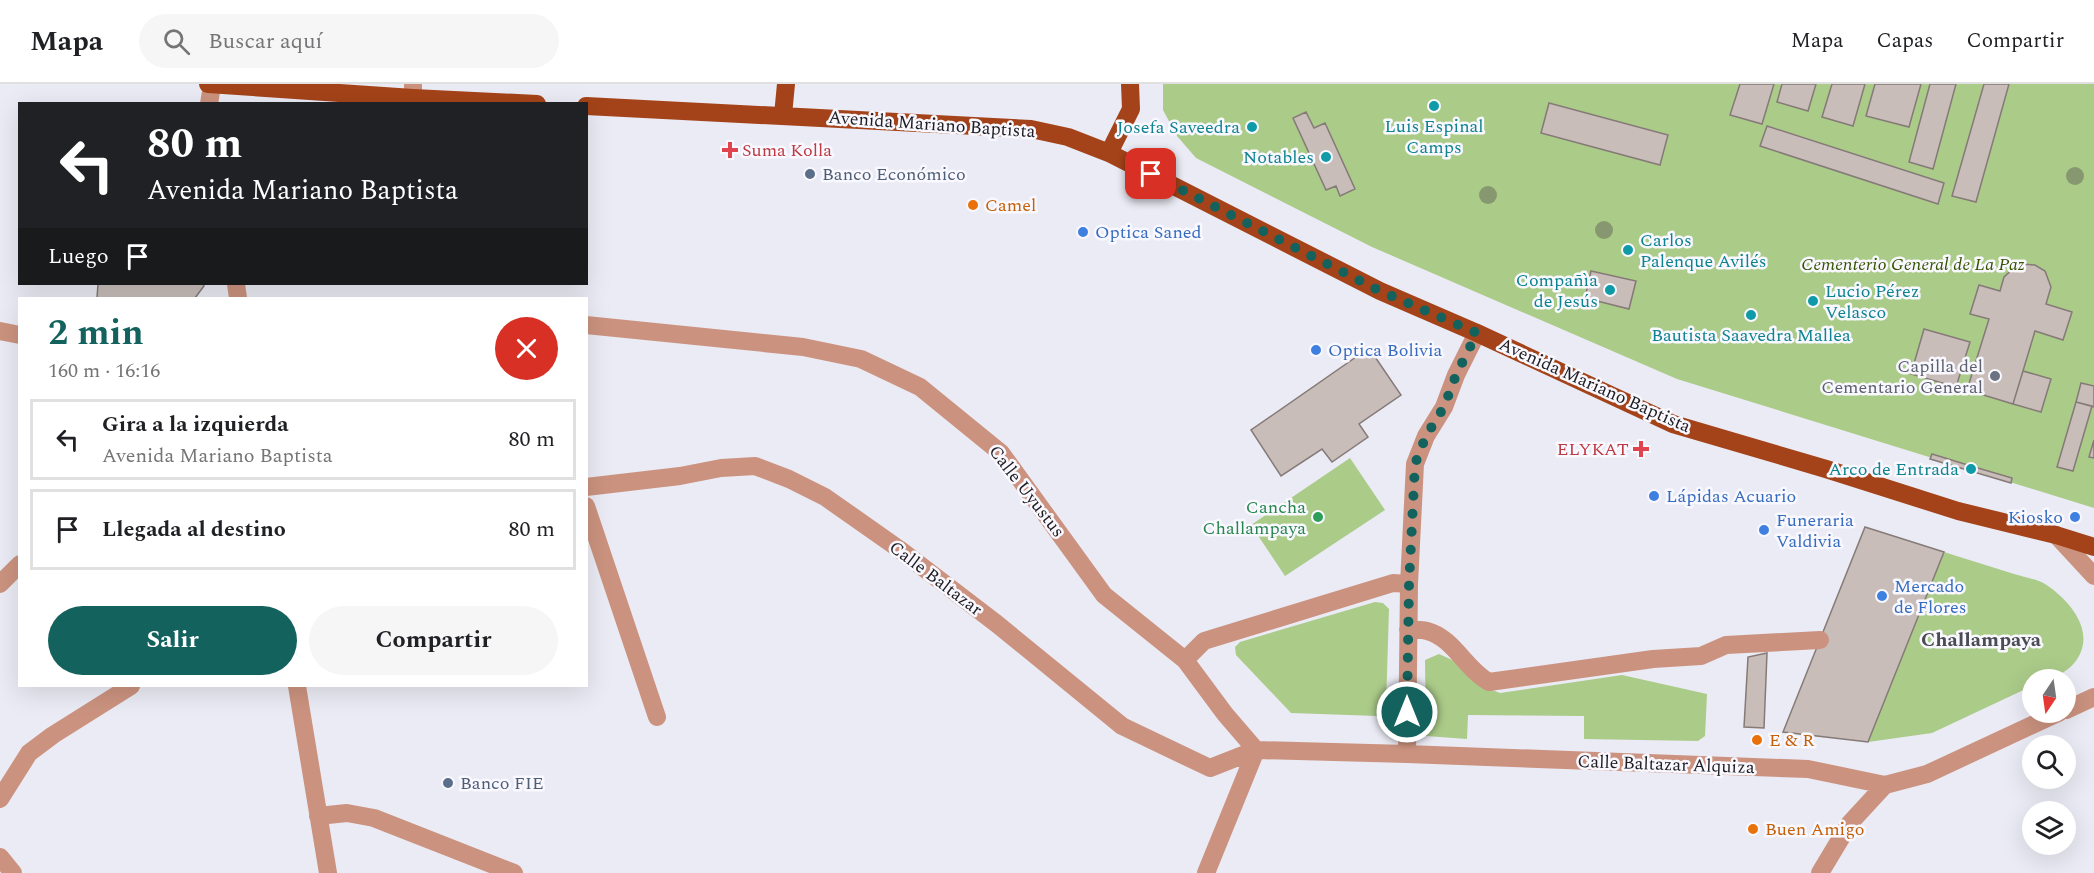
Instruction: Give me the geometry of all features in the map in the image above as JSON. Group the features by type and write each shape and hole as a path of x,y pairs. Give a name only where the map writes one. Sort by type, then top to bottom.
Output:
{"main road":[{"path":"783,115 786,84"},
{"path":"1109,153 1131,109 1131,84"},
{"path":"210,85 413,91 518,102"},
{"name":"Avenida Mariano Baptista","path":"588,106 1031,129 1068,137 1109,153 1380,291 1477,333 1673,424 1958,511 2056,535 2094,547"}],"street":[{"path":"209,102 210,85"},
{"name":"Calle Uyustus","path":"588,325 803,347 861,359 920,387 1001,453 1104,595 1185,660 1225,714 1256,750"},
{"path":"0,330 18,334"},
{"path":"1407,754 1409,584 1415,464 1426,436 1444,407 1456,375 1477,333"},
{"name":"Calle Baltazar","path":"588,487 680,476 721,468 755,466 789,479 825,497 899,549 997,624 1122,726 1210,768 1256,750"},
{"path":"588,513 657,717"},
{"path":"2056,535 2094,576"},
{"path":"0,584 18,566"},
{"path":"1185,660 1204,641 1393,583 1409,584"},
{"path":"1408,630 1428,631 1445,640 1478,676 1489,682 1653,659 1701,656 1726,645 1820,640"},
{"path":"0,799 29,753 52,735 129,687"},
{"path":"297,687 328,873"},
{"path":"2076,705 2094,697"},
{"name":"Calle Baltazar Alquiza","path":"1256,750 1808,769 1886,785 1927,774 2036,723"},
{"path":"1206,873 1256,750"},
{"path":"1820,873 1850,823 1886,785"},
{"path":"318,816 347,813 374,818 514,873"},
{"path":"0,857 13,873"}],"green space":[{"name":"Cementerio General de La Paz","path":"1163,84 2094,84 2094,508 1677,379 1372,247 1196,158 1177,136 1163,110"},
{"name":"Cancha Challampaya","path":"1350,458 1385,510 1285,576 1251,525"},
{"path":"1944,552 2045,584 2070,606 2076,615 2081,625 2083,645 2079,656 2068,669 2022,669 2022,691 1932,733 1868,742"},
{"path":"1375,602 1383,603 1389,609 1386,705 1382,713 1377,716 1291,713 1236,655 1235,647 1240,642"},
{"path":"1439,654 1459,663 1477,684 1500,693 1622,675 1707,694 1705,736 1698,741 1584,739 1584,716 1468,715 1467,739 1426,736 1425,660"}],"building":[{"path":"1740,84 1774,84 1762,124 1730,115"},
{"path":"1782,84 1816,84 1808,111 1777,102"},
{"path":"1832,84 1865,84 1853,126 1822,117"},
{"path":"1875,84 1921,84 1909,127 1866,116"},
{"path":"1930,84 1956,84 1933,169 1909,162"},
{"path":"1984,84 2009,84 1976,202 1952,196"},
{"path":"1549,103 1668,135 1660,165 1541,133"},
{"name":"Notables","path":"1306,112 1314,128 1325,123 1355,189 1340,196 1336,186 1326,190 1293,118"},
{"path":"1767,126 1944,183 1938,204 1760,146"},
{"path":"2023,264 2035,265 2045,271 2051,287 2046,304 2072,312 2063,340 2035,331 2013,404 1967,390 1989,319 1970,314 1979,285 2000,291 2004,277"},
{"name":"Compañìa de Jesús","path":"1591,271 1636,281 1629,309 1585,298"},
{"path":"98,285 204,286 196,297 97,297"},
{"path":"1924,329 1970,342 1956,387 1911,374"},
{"path":"1369,348 1401,395 1359,424 1368,437 1332,462 1322,449 1281,476 1251,430"},
{"path":"2023,371 2051,379 2041,412 2013,404"},
{"path":"2081,383 2094,386 2094,407 2076,402"},
{"path":"2076,402 2092,406 2073,471 2057,467"},
{"path":"2094,440 2094,458 2089,457"},
{"name":"Arco de Entrada","path":"1932,454 2012,478 2011,483 1930,459"},
{"name":"Mercado de Flores","path":"1865,527 1944,552 1868,742 1783,732"},
{"path":"1767,653 1764,728 1744,727 1748,657"}],"place":[{"name":"Luis Espinal Camps","path":"1434,106"},
{"name":"Josefa Saveedra","path":"1252,127"},
{"name":"Suma Kolla","path":"730,150"},
{"name":"Notables","path":"1326,157"},
{"name":"Banco Económico","path":"810,174"},
{"name":"Camel","path":"973,205"},
{"name":"Optica Saned","path":"1083,232"},
{"name":"Carlos Palenque Avilés","path":"1628,250"},
{"name":"Compañìa de Jesús","path":"1610,290"},
{"name":"Lucio Pérez Velasco","path":"1813,301"},
{"name":"Bautista Saavedra Mallea","path":"1751,315"},
{"name":"Optica Bolivia","path":"1316,350"},
{"name":"Capilla del Cementario General","path":"1995,376"},
{"name":"ELYKAT","path":"1641,449"},
{"name":"Arco de Entrada","path":"1971,469"},
{"name":"Lápidas Acuario","path":"1654,496"},
{"name":"Cancha Challampaya","path":"1318,517"},
{"name":"Kiosko","path":"2075,517"},
{"name":"Funeraria Valdivia","path":"1764,530"},
{"name":"Mercado de Flores","path":"1882,596"},
{"name":"E & R","path":"1757,740"},
{"name":"Banco FIE","path":"448,783"},
{"name":"Buen Amigo","path":"1753,829"}],"district":[{"name":"Challampaya","path":"1981,639"}],"route":[{"path":"1151,174 1380,291 1477,333 1456,375 1444,407 1426,436 1415,464 1409,584 1407,712"}]}
